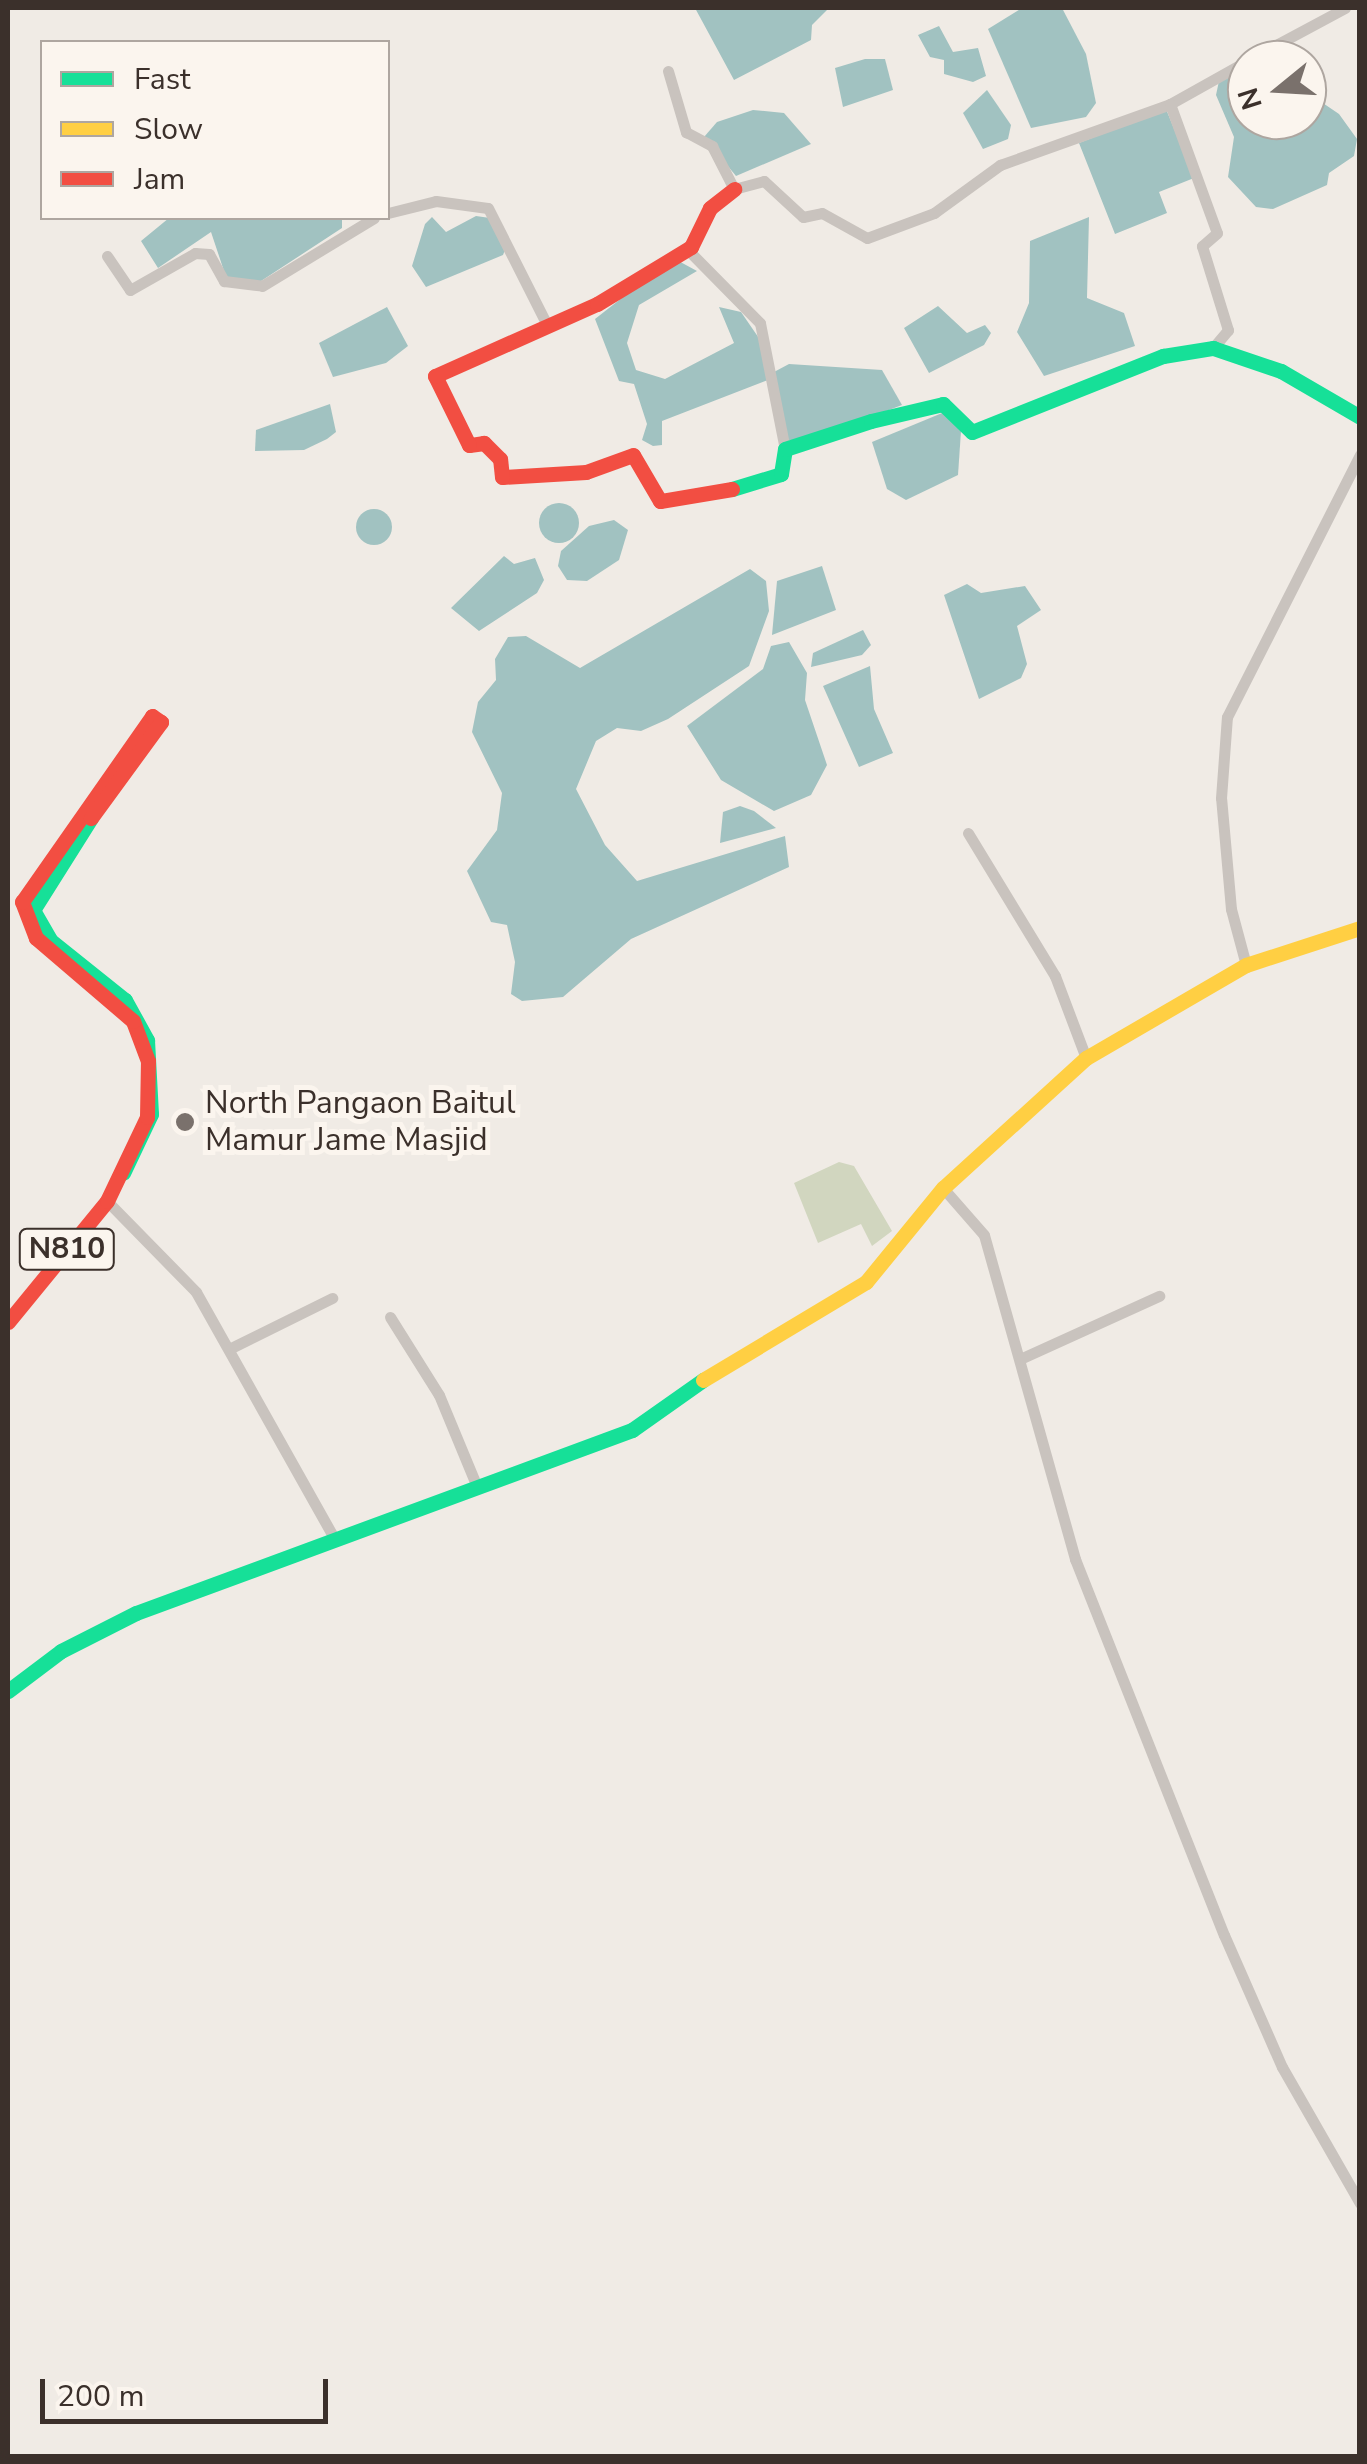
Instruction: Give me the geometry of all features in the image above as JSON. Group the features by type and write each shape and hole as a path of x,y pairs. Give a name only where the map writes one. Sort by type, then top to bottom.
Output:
{"main road":[{"path":"734,189 710,208 687,249 546,325 435,376 469,445 484,443 500,459 502,477 586,472 633,455 660,501 701,498 780,474 786,449 943,404 972,432 1163,356 1213,348 1281,371 1360,417"},
{"name":"N810","path":"8,1322 107,1201 152,1114 154,1076 139,1028 114,989 50,940 33,910 36,895 161,722 152,716 22,902 36,938 115,998 139,1028"},
{"path":"8,1692 61,1651 136,1613 335,1540 476,1482 632,1430 748,1349 837,1301 893,1256 943,1188 1086,1058 1246,965 1360,928"}],"street":[{"path":"1285,40 1345,8"},
{"path":"668,71 686,132 712,146 734,189 764,181 804,217 822,213 867,238 944,207 1000,165 1170,104 1227,72"},
{"path":"1170,104 1217,233 1202,246 1228,330 1213,348"},
{"path":"390,212 436,201 488,208 546,325"},
{"path":"107,256 130,290 195,253 209,254 224,281 262,286 371,220"},
{"path":"687,249 760,323 786,449"},
{"path":"1246,965 1231,909 1221,798 1227,717 1360,455"},
{"path":"968,832 1055,976 1086,1058"},
{"path":"943,1188 984,1235 1076,1558 1126,1696 1276,2052 1360,2203"},
{"path":"107,1201 196,1292 231,1348 335,1540"},
{"path":"1020,1359 1159,1296"},
{"path":"231,1348 332,1298"},
{"path":"390,1318 439,1395 476,1482"}],"green space":[{"path":"839,1162 854,1166 892,1231 872,1246 861,1224 818,1243 794,1183"}],"water":[{"path":"695,8 829,8 812,25 811,40 734,80"},
{"path":"1022,8 1062,8 1086,54 1096,103 1086,117 1031,128 988,29"},
{"path":"939,26 953,52 978,48 986,76 973,82 944,74 944,60 930,57 918,35"},
{"path":"865,59 885,59 893,90 843,107 835,68"},
{"path":"1227,76 1227,121 1216,95 1219,81"},
{"path":"987,90 1011,125 1008,139 983,149 963,113"},
{"path":"1327,106 1339,114 1357,139 1354,156 1329,173 1327,185 1273,209 1256,207 1228,177 1234,140 1327,140"},
{"path":"1166,109 1194,178 1159,192 1167,213 1115,234 1079,143"},
{"path":"753,110 784,113 811,144 736,176 704,137 717,122"},
{"path":"476,216 490,218 507,245 503,255 426,287 412,266 425,224 432,217 446,232"},
{"path":"1089,217 1087,298 1124,313 1135,346 1044,376 1017,332 1029,303 1030,241"},
{"path":"167,220 342,220 342,228 258,283 226,277 211,232 158,268 141,241"},
{"path":"673,258 697,271 639,305 627,343 636,370 665,379 734,343 719,307 741,312 767,350 768,380 662,421 662,445 653,446 642,440 647,424 634,384 619,381 595,319"},
{"path":"938,306 967,333 985,325 991,333 984,345 929,373 904,328"},
{"path":"387,307 408,346 386,363 333,377 319,343"},
{"path":"789,364 882,370 902,405 808,441 787,440 774,372"},
{"path":"330,404 336,432 327,439 304,450 255,451 256,430"},
{"path":"947,411 961,431 958,475 906,500 887,489 872,442"},
{"path":"559,503 573,509 579,523 573,537 559,543 545,537 539,523 545,509"},
{"path":"374,509 387,514 392,527 387,540 374,545 361,540 356,527 361,514"},
{"path":"614,520 628,530 619,560 587,581 567,580 558,566 561,551 589,526"},
{"path":"504,556 514,564 535,558 544,580 537,593 479,631 451,608"},
{"path":"822,566 836,610 772,635 777,581"},
{"path":"750,569 766,581 769,611 749,666 668,719 641,731 617,728 596,741 576,789 605,845 637,881 785,836 789,867 631,939 563,997 522,1001 511,994 515,962 507,925 491,922 467,871 497,830 502,793 472,732 478,702 496,680 495,659 508,637 526,636 580,668"},
{"path":"967,584 981,593 1025,586 1041,610 1017,626 1027,664 1021,678 979,699 944,595"},
{"path":"863,630 871,645 862,655 811,667 813,653"},
{"path":"789,642 807,673 805,700 827,765 811,795 774,811 721,780 687,726 763,669 771,646"},
{"path":"870,666 874,709 893,753 859,767 823,686"},
{"path":"740,806 754,811 776,828 720,843 723,812"}],"traffic: fast":[{"path":"732,489 781,474 785,449 871,421 943,404 972,432 1163,356 1213,348 1281,371 1360,417"},
{"path":"91,818 33,910 50,940 125,1000 147,1040 151,1114 123,1173"},
{"path":"8,1691 61,1651 136,1613 632,1430 703,1380"}],"traffic: slow":[{"path":"703,1380 866,1282 943,1188 1086,1058 1246,965 1360,928"}],"traffic: jam":[{"path":"732,489 660,501 633,455 586,472 502,477 500,459 484,443 469,445 435,376 597,304 691,247 710,208 734,189"},
{"path":"8,1322 107,1201 147,1117 148,1061 133,1021 36,938 22,902 152,716 161,722 91,818"}],"place":[{"name":"North Pangaon Baitul Mamur Jame Masjid","path":"185,1122"}]}
